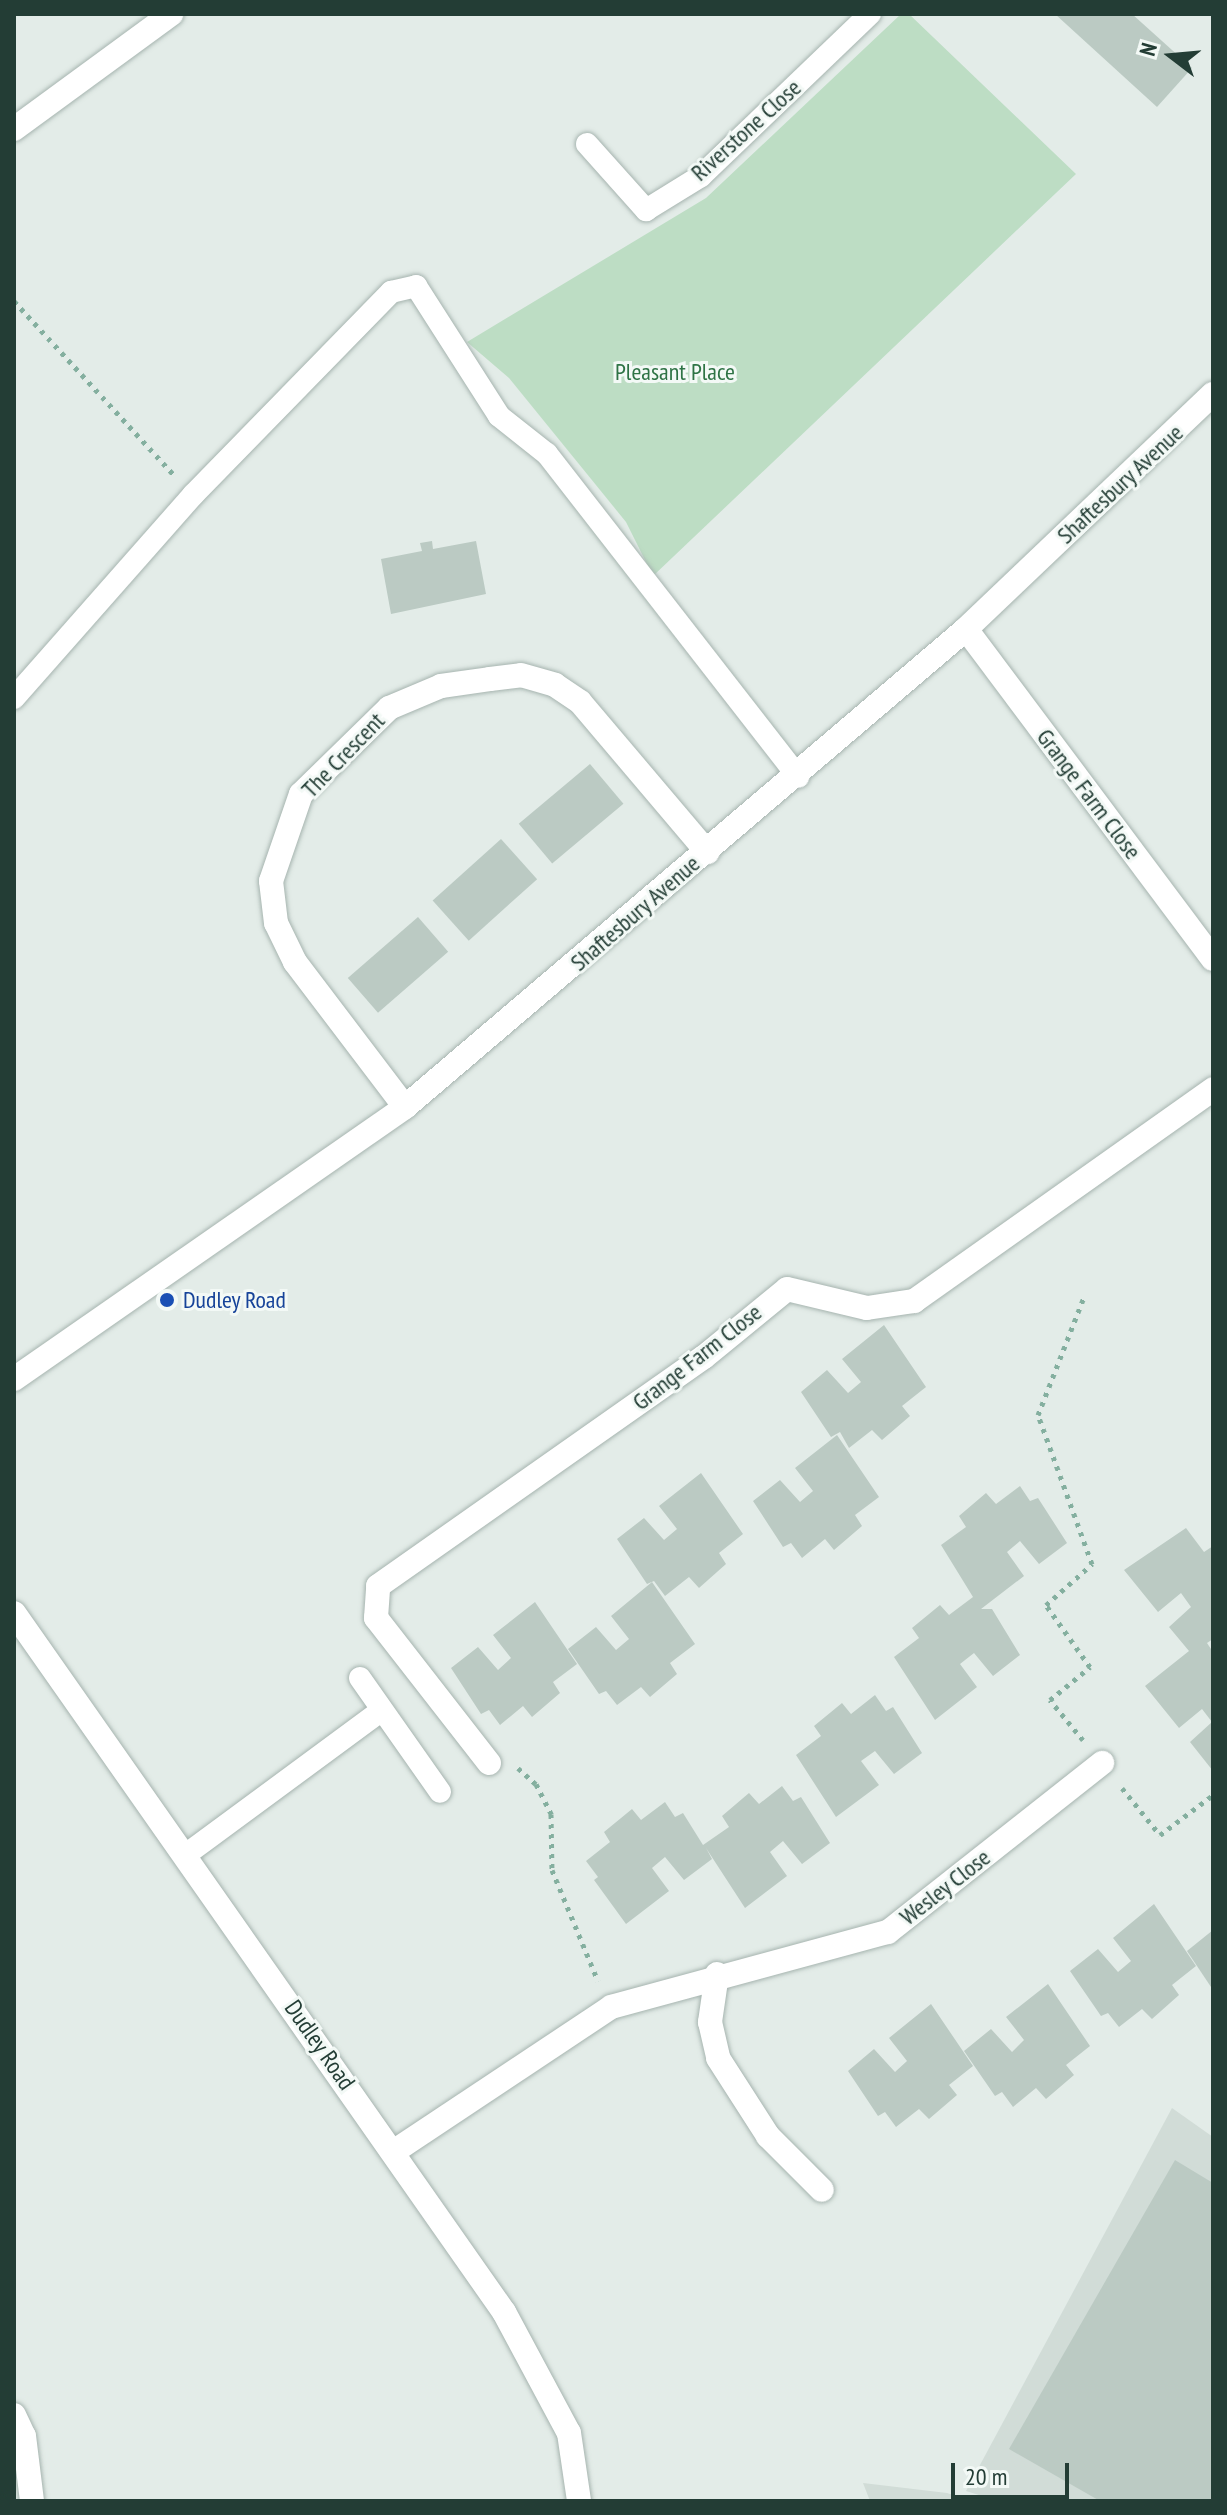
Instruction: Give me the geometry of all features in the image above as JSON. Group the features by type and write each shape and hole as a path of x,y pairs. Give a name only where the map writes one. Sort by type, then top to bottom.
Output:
{"street":[{"path":"14,129 171,14"},
{"name":"Shaftesbury Avenue","path":"14,1379 405,1107 798,777 966,629 1213,394"},
{"name":"Grange Farm Close","path":"966,629 1213,959"},
{"name":"The Crescent","path":"405,1107 295,962 276,923 271,881 301,794 389,708 441,686 490,679 521,675 555,685 580,702 707,852"},
{"name":"Grange Farm Close","path":"489,1763 376,1618 373,1602 385,1580 704,1357 787,1289 867,1308 914,1301 1213,1089"},
{"name":"Dudley Road","path":"14,1613 188,1853 393,2152 548,2387 569,2433 579,2501"},
{"name":"Wesley Close","path":"393,2152 611,2007 717,1974 888,1932 1102,1763"},
{"path":"717,1974 710,2022 718,2058 768,2136 822,2190"},
{"path":"14,2415 24,2436 32,2501"}],"lane":[{"name":"Riverstone Close","path":"587,144 646,210 701,176 870,14"},
{"path":"14,698 193,495 391,292 416,286 499,416 547,454 798,777"},
{"path":"360,1678 379,1712 440,1792"},
{"path":"188,1853 379,1712"}],"path":[{"path":"14,301 193,495"},
{"path":"1084,1297 1038,1415 1092,1564 1046,1605 1090,1667 1050,1700 1160,1835 1213,1795"},
{"path":"489,1763 523,1769 536,1784 551,1814 552,1870 611,2007"}],"shaded area":[{"path":"1172,2108 1213,2137 1213,2501 998,2501 966,2491"},
{"path":"863,2483 947,2493 971,2501 870,2501"}],"green space":[{"name":"Pleasant Place","path":"901,14 909,14 1076,174 653,576 626,522 509,378 467,342 706,198"}],"building":[{"path":"1055,14 1132,14 1192,68 1157,107"},
{"path":"432,541 433,549 476,541 486,594 391,614 381,559 422,551 420,543"},
{"path":"590,764 623,804 552,864 519,824"},
{"path":"501,839 537,879 469,941 433,901"},
{"path":"418,917 448,952 378,1013 348,978"},
{"path":"884,1325 926,1387 902,1406 910,1416 882,1440 872,1430 849,1448 840,1432 831,1437 801,1392 827,1370 848,1393 861,1382 842,1359"},
{"path":"837,1435 879,1497 855,1515 862,1526 834,1550 825,1539 802,1558 791,1543 783,1547 753,1501 780,1480 800,1502 813,1491 795,1468"},
{"path":"701,1473 743,1534 719,1553 726,1564 699,1588 689,1577 665,1596 654,1581 647,1584 617,1539 644,1518 664,1540 677,1529 659,1506"},
{"path":"1020,1486 1030,1501 1038,1498 1067,1543 1039,1564 1020,1541 1007,1552 1024,1576 981,1609 992,1609 1020,1655 993,1676 974,1653 960,1664 977,1687 935,1720 894,1657 919,1638 912,1628 940,1605 949,1615 973,1597 941,1545 966,1527 959,1516 986,1493 996,1504"},
{"path":"1186,1528 1204,1552 1213,1546 1213,1639 1207,1643 1213,1652 1213,1771 1190,1742 1212,1722 1202,1709 1179,1728 1145,1686 1189,1651 1169,1627 1191,1607 1181,1593 1158,1612 1124,1570"},
{"path":"652,1582 695,1644 670,1663 677,1674 650,1697 641,1687 617,1705 606,1691 599,1694 568,1649 596,1627 616,1650 629,1639 611,1616"},
{"path":"535,1602 577,1664 553,1682 560,1693 532,1717 523,1706 500,1725 489,1710 481,1714 451,1668 478,1647 498,1670 511,1658 493,1635"},
{"path":"875,1695 886,1711 893,1707 922,1753 894,1774 875,1751 861,1761 879,1785 836,1817 796,1755 821,1736 814,1726 842,1703 851,1714"},
{"path":"782,1786 793,1801 801,1797 830,1843 802,1864 783,1841 770,1852 787,1876 745,1908 706,1848 712,1859 684,1880 665,1857 652,1868 669,1891 626,1924 594,1880 598,1877 586,1861 610,1842 604,1832 632,1809 641,1820 665,1802 675,1817 683,1813 703,1845 729,1827 722,1816 749,1793 759,1804"},
{"path":"1154,1904 1196,1966 1172,1985 1179,1995 1152,2019 1142,2009 1119,2027 1108,2013 1101,2016 1070,1971 1098,1949 1118,1972 1131,1961 1113,1938"},
{"path":"1213,1930 1213,1990 1187,1951"},
{"path":"1048,1984 1090,2046 1066,2065 1074,2075 1046,2099 1036,2088 1013,2107 1002,2092 995,2096 964,2051 991,2029 1012,2052 1024,2040 1006,2017"},
{"path":"931,2004 973,2066 949,2085 957,2095 929,2119 919,2109 896,2127 885,2112 878,2116 848,2071 874,2049 895,2072 907,2061 889,2038"},
{"path":"1175,2160 1213,2183 1213,2501 1100,2501 1009,2449"}],"place":[{"name":"Dudley Road","path":"167,1300"}]}
